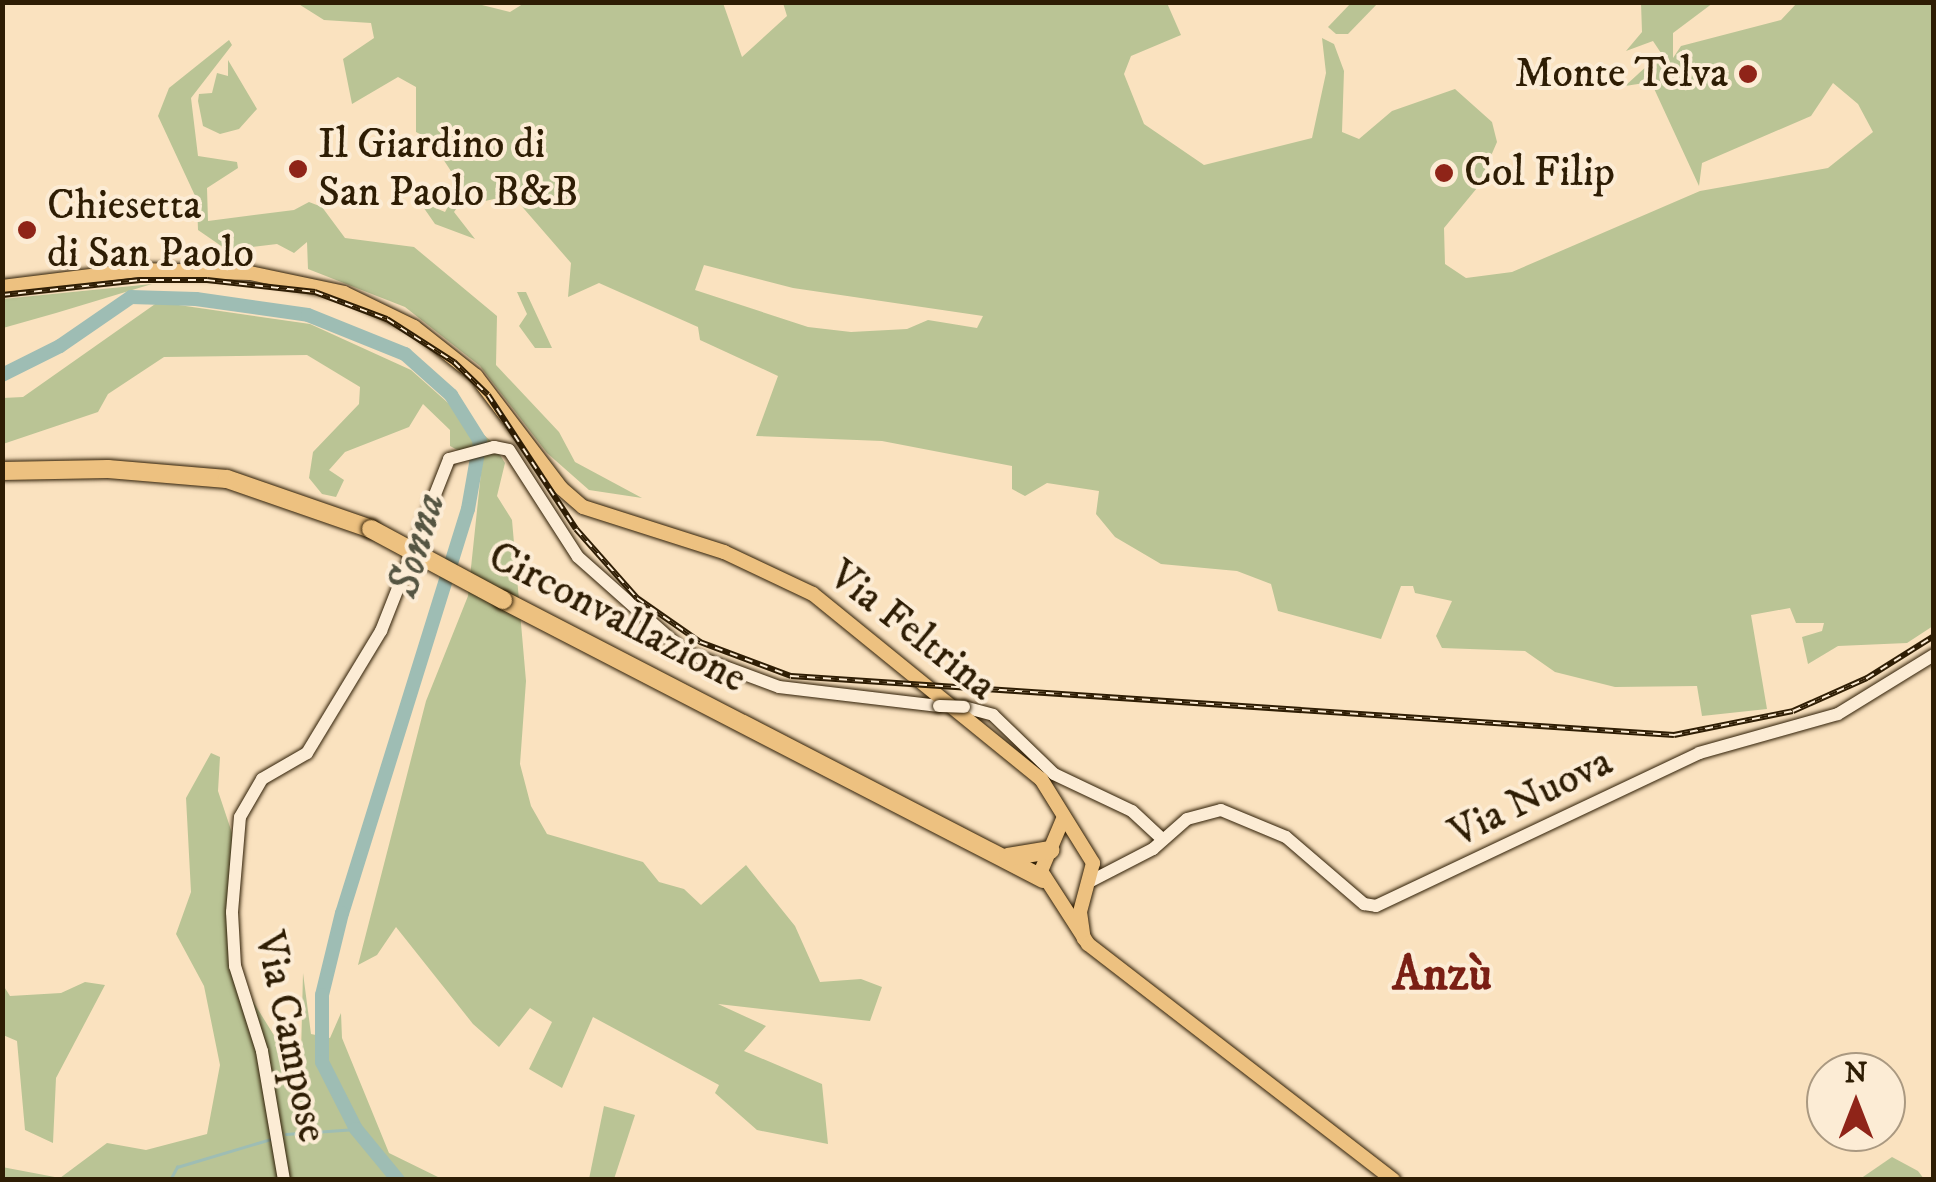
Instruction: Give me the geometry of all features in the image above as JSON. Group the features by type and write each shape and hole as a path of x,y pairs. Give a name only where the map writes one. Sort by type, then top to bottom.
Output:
{"highway":[{"name":"Circonvallazione","path":"2,471 177,472 227,479 305,502 1008,857 1050,886"},
{"path":"1008,857 1053,848"}],"main road":[{"name":"Via Feltrina","path":"2,287 120,272 197,271 288,278 360,299 430,337 468,368 574,501 607,518 686,540 776,574 828,605 1041,779 1087,852"},
{"path":"1063,818 1053,848 1050,886 1084,939 1392,1180"},
{"path":"1053,848 1087,852 1084,939"},
{"path":"1050,886 1088,885"}],"street":[{"name":"Via Campose","path":"284,1180 278,1123 236,966 232,893 240,817 262,779 307,753 327,723 381,631 442,466 453,456 494,447 509,450 578,558 648,626 685,652 778,687 964,707 993,715 1054,774 1132,812 1162,840"},
{"name":"Via Nuova","path":"1162,840 1192,816 1232,812 1304,849 1370,906 1719,746 1825,720 1934,655"},
{"path":"1088,885 1162,840"},
{"path":"1087,852 1121,862"}],"green space":[{"path":"470,2 510,12 526,2 723,3 742,57 787,16 783,3 1167,3 1181,35 1131,56 1124,74 1144,124 1204,165 1312,138 1326,73 1322,38 1334,44 1344,71 1342,132 1359,139 1392,111 1455,89 1492,122 1497,142 1477,188 1444,228 1445,264 1466,278 1512,272 1700,191 1828,168 1873,132 1858,104 1833,83 1811,116 1702,163 1699,186 1651,82 1625,86 1661,53 1653,41 1626,51 1642,32 1641,3 1713,3 1673,33 1673,58 1681,46 1781,20 1797,3 1933,3 1933,626 1907,643 1838,646 1808,664 1802,637 1822,631 1824,623 1796,623 1790,608 1751,615 1767,709 1702,716 1697,686 1615,687 1555,672 1525,651 1442,648 1436,636 1452,601 1415,593 1413,586 1401,586 1381,639 1278,611 1271,584 1237,571 1161,564 1115,537 1096,514 1099,491 1047,483 1025,496 1012,489 1012,466 882,441 756,436 778,376 700,340 698,327 599,283 568,297 571,263 512,195 485,201 469,190 454,212 475,239 435,224 419,201 445,212 460,185 430,139 416,132 416,87 398,77 352,104 343,59 374,38 371,23 324,20 297,3","holes":["704,265 793,288 983,316 977,328 928,320 907,329 851,332 808,327 695,290"]},
{"path":"1351,3 1378,3 1348,34 1336,34 1328,27"},
{"path":"229,40 232,45 191,98 198,156 237,162 238,168 207,188 208,221 294,210 309,202 322,207 345,238 414,247 497,316 496,365 559,432 575,462 642,498 589,490 547,453 480,366 405,307 308,269 307,242 294,253 277,244 227,250 198,230 197,200 158,116 169,88"},
{"path":"228,60 257,109 239,129 220,134 203,126 198,101 199,94 212,93 217,73 228,76"},
{"path":"152,284 56,313 3,328 3,299"},
{"path":"517,292 526,292 552,348 535,348 519,326 527,314"},
{"path":"158,302 310,324 411,370 492,442 505,463 497,496 512,520 526,681 520,764 531,806 547,834 643,862 659,882 684,889 701,905 746,865 795,926 820,982 861,979 882,987 870,1021 718,1004 766,1026 744,1051 822,1084 828,1144 757,1130 715,1093 719,1085 593,1017 562,1088 529,1069 552,1022 530,1008 499,1047 473,1024 396,927 377,955 358,965 426,701 468,596 482,463 450,446 450,430 423,404 409,427 345,452 329,470 344,480 336,497 322,494 309,478 313,452 359,404 360,387 307,355 164,357 108,394 98,412 3,444 3,398 23,397"},
{"path":"211,753 220,757 218,791 232,833 231,966 275,1037 300,1095 303,973 311,1034 330,1038 341,1013 342,1038 389,1153 442,1179 3,1180 2,1167 60,1178 107,1143 146,1150 207,1134 220,1065 204,986 176,934 191,892 186,798"},
{"path":"85,982 105,985 56,1078 53,1143 25,1130 17,1041 3,1035 3,985 10,996 61,993"},
{"path":"604,1106 635,1115 614,1179 589,1179"},
{"path":"1892,1157 1918,1171 1924,1179 1860,1179"}],"waterway":[{"name":"Sonna","path":"2,375 60,346 131,297 196,299 308,315 405,354 451,395 480,441 468,509 342,913 322,995 322,1062 356,1129 398,1180"},
{"path":"286,1134 356,1129"},
{"path":"170,1180 177,1167 271,1139"}],"railway":[{"path":"2,295 140,280 207,280 315,292 387,319 454,362 488,395 576,529 637,598 700,642 791,676 1674,735 1793,711 1867,678 1934,636"}],"place":[{"name":"Monte Telva","path":"1748,74"},
{"name":"Il Giardino di San Paolo B&B","path":"298,169"},
{"name":"Col Filip","path":"1444,173"},
{"name":"Chiesetta di San Paolo","path":"27,230"}],"district":[{"name":"Anzù","path":"1442,976"}]}
